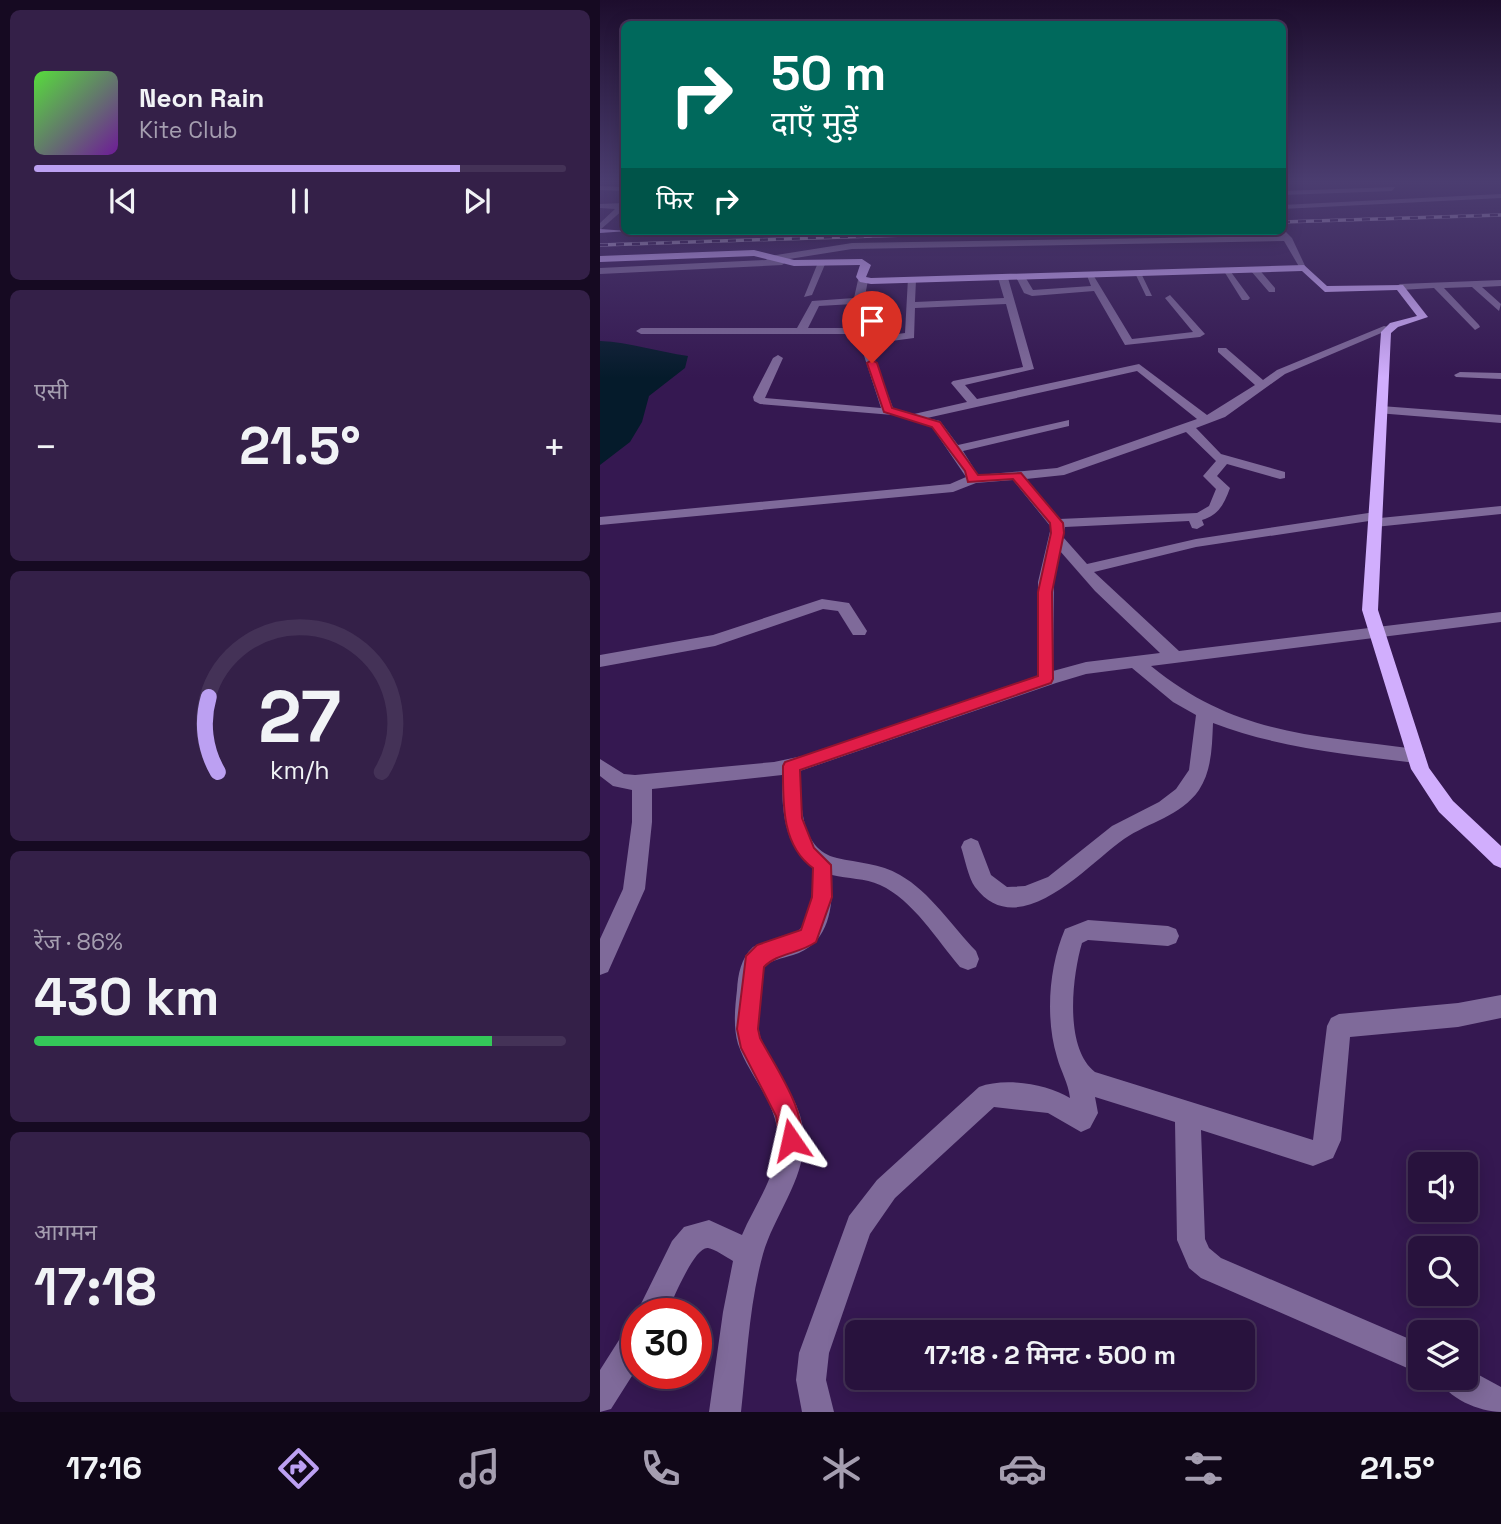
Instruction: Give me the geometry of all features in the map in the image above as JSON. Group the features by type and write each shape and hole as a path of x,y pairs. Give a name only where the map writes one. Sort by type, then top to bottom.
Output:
{"main road":[{"path":"600,259 754,253 786,262 866,263 863,280 1305,268 1325,289 1400,288 1423,317 1388,328 1370,610 1416,756 1431,790 1444,807 1501,859"}],"street":[{"path":"770,259 846,247"},
{"path":"1293,247 1305,268"},
{"path":"600,271 786,262"},
{"path":"807,295 822,262"},
{"path":"1254,269 1273,290"},
{"path":"1225,270 1245,298"},
{"path":"1137,273 1149,294"},
{"path":"1089,275 1127,341 1132,343 1200,334 1170,298"},
{"path":"1021,277 1028,292 1097,288"},
{"path":"974,404 957,383 1028,370 1013,304 1003,278"},
{"path":"863,280 857,288 863,336 886,406 891,412"},
{"path":"641,331 801,331 863,336 910,336 911,280"},
{"path":"1400,288 1501,283"},
{"path":"1474,284 1499,308"},
{"path":"1437,286 1475,327"},
{"path":"1033,304 1048,302 1046,292"},
{"path":"801,331 814,304 857,301"},
{"path":"910,305 1013,304"},
{"path":"600,521 953,488 973,479 1068,469 1206,420 1233,407 1281,372 1388,328"},
{"path":"1222,350 1261,384"},
{"path":"778,358 759,397 760,401 891,412 936,424 971,471 973,479"},
{"path":"911,417 1139,367 1206,420"},
{"path":"1460,374 1501,376"},
{"path":"1381,410 1501,419"},
{"path":"955,449 1066,423"},
{"path":"1188,427 1223,460 1280,475"},
{"path":"1056,531 1208,516 1216,508 1223,488 1210,476 1223,460"},
{"path":"1016,475 1083,570 1175,657"},
{"path":"1083,570 1204,541 1375,519 1501,510"},
{"path":"1196,517 1204,541"},
{"path":"1046,679 1046,582 1056,531"},
{"path":"600,661 715,640 822,604 843,607 860,631"},
{"path":"600,766 620,781 642,783 791,766 1046,679 1086,668 1501,617"},
{"path":"1135,662 1166,688 1205,712 1281,734 1416,756"},
{"path":"971,846 983,881 1004,897 1035,894 1053,886 1069,876 1109,839 1157,815 1190,787 1198,769 1205,712"},
{"path":"791,766 793,818 807,854 822,865 869,872 896,883 968,959"},
{"path":"600,964 630,900 637,878 642,783"},
{"path":"725,1412 749,1254 787,1164 791,1140 787,1114 781,1098 749,1041 751,970 764,952 800,942 809,936 822,897 822,865"},
{"path":"818,1412 811,1380 814,1353 851,1242 876,1201 948,1129 988,1096 997,1094 1052,1101 1081,1119 1085,1113 1080,1079 1068,1057 1063,1013 1073,936 1088,930 1168,936"},
{"path":"1080,1079 1189,1116 1313,1153 1321,1151 1328,1140 1339,1026 1458,1014 1501,1006"},
{"path":"1189,1116 1191,1240 1199,1258 1211,1268 1408,1353"},
{"path":"659,1298 682,1251 694,1237 709,1234 749,1254"},
{"path":"600,1398 621,1365"},
{"path":"1476,1390 1501,1404"}],"water":[{"path":"600,341 688,356 685,368 649,396 642,422 630,442 600,465"}],"route":[{"path":"791,1140 787,1114 781,1098 749,1041 748,1029 751,970 754,963 764,952 800,942 809,936 822,897 822,865 807,854 793,818 791,766 823,758 1046,679 1045,592 1058,533 1056,523 1016,475 973,479 971,471 941,428 930,421 888,410 872,363"}]}
